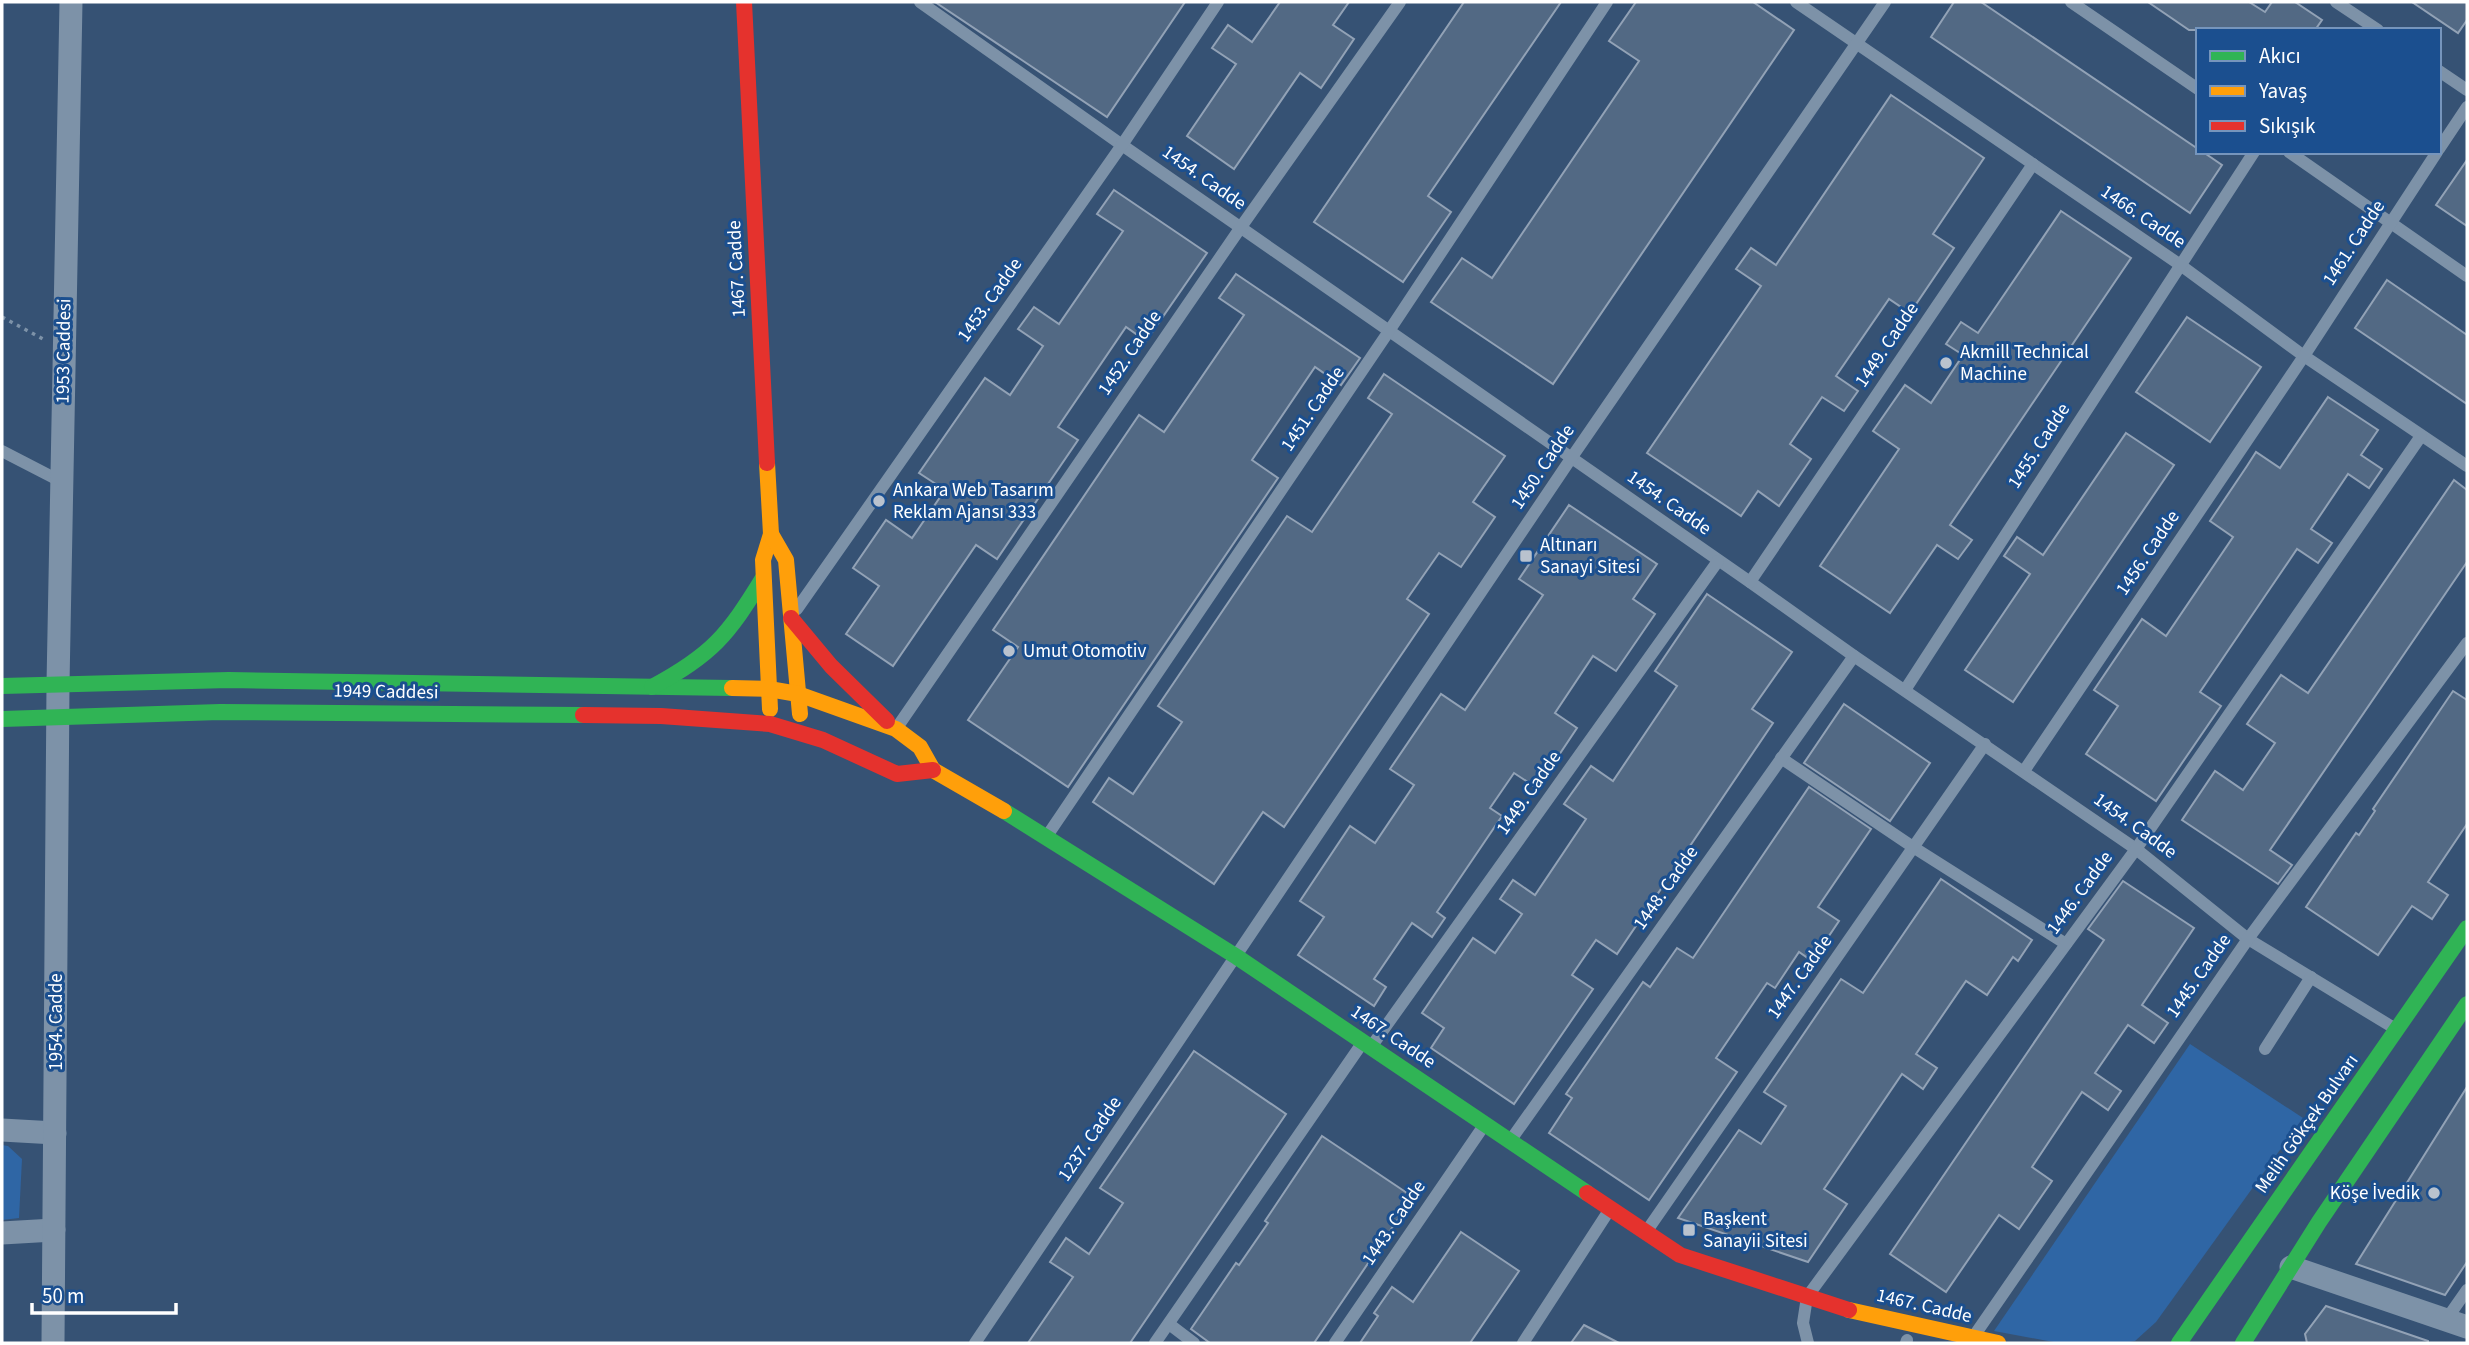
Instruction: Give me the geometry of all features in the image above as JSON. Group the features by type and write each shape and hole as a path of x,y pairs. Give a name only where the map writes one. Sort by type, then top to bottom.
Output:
{"street":[{"name":"1953 Caddesi","path":"58,701 71,2"},
{"name":"1467. Cadde","path":"747,3 771,534 763,560 770,724"},
{"name":"1467. Cadde","path":"771,534 786,560 801,733"},
{"path":"650,688 684,670 713,648 729,630 764,578"},
{"path":"791,618 831,667 896,729"},
{"name":"1949 Caddesi","path":"2,719 58,701 229,680 769,689"},
{"name":"1949 Caddesi","path":"2,687 58,701 220,712 661,716 770,724"},
{"name":"1467. Cadde","path":"769,689 798,694 896,729 920,747 933,770 1047,836 1237,957 1680,1255 1842,1308 1998,1343"},
{"name":"1954. Cadde","path":"53,1343 58,701"},
{"path":"770,724 823,740 897,774 933,770"},
{"name":"Melih Gökçek Bulvarı","path":"2179,1343 2467,928"},
{"path":"2244,1343 2319,1222 2467,1004"},
{"path":"2,1130 55,1133"},
{"path":"2,1233 54,1230"},
{"path":"2291,1267 2457,1324"},
{"name":"1467. Cadde","path":"1842,1308 1909,1342"}],"lane":[{"name":"1454. Cadde","path":"920,2 1717,561 2136,849 2248,939 2398,1030"},
{"name":"1453. Cadde","path":"791,618 1122,145 1218,2"},
{"name":"1452. Cadde","path":"896,729 1241,227 1400,2"},
{"name":"1451. Cadde","path":"1047,836 1389,331 1607,2"},
{"name":"1466. Cadde","path":"1796,2 2179,264 2304,356 2467,466"},
{"name":"1450. Cadde","path":"1237,957 1572,457 1885,2"},
{"path":"2071,2 2196,88"},
{"path":"2336,2 2375,28"},
{"path":"2441,72 2467,90"},
{"name":"1461. Cadde","path":"2441,146 2467,107"},
{"name":"1455. Cadde","path":"1905,690 2252,154"},
{"path":"2292,154 2467,276"},
{"name":"1461. Cadde","path":"2304,356 2435,154"},
{"name":"1449. Cadde","path":"1750,582 2033,164"},
{"name":"1456. Cadde","path":"2024,771 2304,356"},
{"name":"1446. Cadde","path":"1807,1297 2136,849 2421,436"},
{"path":"2,451 62,482"},
{"name":"1449. Cadde","path":"1156,1343 1367,1045 1717,561"},
{"name":"1445. Cadde","path":"1972,1338 2248,939 2467,643"},
{"name":"1448. Cadde","path":"1510,1141 1854,656"},
{"name":"1447. Cadde","path":"1646,1233 1985,744"},
{"path":"1781,758 1913,847 2067,944"},
{"name":"1237. Cadde","path":"978,1342 1237,957"},
{"path":"2265,1049 2311,977"},
{"name":"1443. Cadde","path":"1335,1343 1485,1124"},
{"path":"1523,1343 1610,1209"},
{"path":"2457,1324 2467,1290"},
{"path":"1807,1297 1803,1322 1808,1343"},
{"path":"1169,1324 1195,1343"}],"path":[{"path":"2,317 64,351"}],"shaded area":[{"path":"2190,1044 2303,1118 2156,1322 2135,1341 2059,1343 1994,1331"},
{"path":"2,1145 8,1146 22,1159 19,1218 2,1220"}],"building":[{"path":"935,2 1185,2 1107,117"},
{"path":"1280,2 1349,2 1333,25 1354,39 1321,88 1300,73 1234,169 1187,136 1236,64 1212,48 1228,25 1252,42"},
{"path":"1464,2 1561,2 1428,196 1451,212 1403,282 1314,222"},
{"path":"1636,2 1753,2 1794,30 1553,384 1431,302 1462,258 1492,278 1639,61 1609,41"},
{"path":"1954,2 1981,2 2196,148 2196,154 2206,154 2222,165 2190,213 1931,37"},
{"path":"2148,2 2249,2 2265,12 2272,2 2295,2 2322,20 2316,28 2189,30"},
{"path":"2412,2 2467,2 2467,20 2458,33"},
{"path":"1891,95 1984,158 1933,234 1954,248 1910,313 1889,299 1836,376 1858,391 1844,411 1822,397 1790,444 1811,459 1779,506 1758,491 1741,516 1647,453 1761,286 1736,269 1751,248 1776,265"},
{"path":"2467,160 2467,226 2436,205"},
{"path":"1114,190 1207,253 1146,341 1126,327 1058,427 1078,440 997,559 976,545 893,666 846,634 879,586 853,568 886,520 912,538 945,490 919,473 985,378 1010,395 1043,346 1018,329 1034,307 1059,324 1123,231 1097,214"},
{"path":"2061,211 2131,258 1950,525 1972,540 1958,559 1937,545 1890,613 1820,566 1899,449 1873,431 1905,385 1931,403 1963,355 1946,344 1961,322 1978,333"},
{"path":"1236,274 1360,358 1341,385 1315,367 1252,460 1278,478 1068,787 968,720 1018,647 993,630 1139,415 1164,432 1244,315 1219,298"},
{"path":"2387,280 2467,335 2467,404 2355,328"},
{"path":"2187,317 2261,367 2210,442 2136,392"},
{"path":"1384,374 1505,456 1473,502 1495,517 1461,567 1439,553 1407,599 1429,614 1284,827 1263,812 1214,884 1093,802 1109,778 1133,794 1182,722 1158,706 1287,516 1312,532 1392,414 1368,398"},
{"path":"2328,397 2378,430 2361,455 2382,469 2369,488 2348,474 2311,529 2332,543 2318,563 2297,549 2200,692 2221,706 2156,801 2086,754 2118,706 2094,690 2142,619 2166,636 2233,537 2210,521 2256,452 2280,468"},
{"path":"2126,433 2174,465 2013,702 1965,670 2030,574 2004,556 2017,537 2043,555"},
{"path":"2454,480 2467,490 2467,562 2270,850 2292,865 2278,884 2182,820 2215,771 2243,790 2275,743 2247,724 2281,675 2308,693"},
{"path":"1569,505 1657,564 1633,599 1655,614 1616,671 1593,656 1555,713 1577,728 1537,788 1514,773 1490,808 1502,816 1437,912 1445,918 1432,937 1412,923 1374,979 1386,987 1374,1006 1298,955 1324,917 1300,901 1350,826 1375,843 1414,785 1390,769 1441,694 1465,710 1543,595 1519,579"},
{"path":"1707,594 1792,652 1752,709 1773,723 1617,954 1596,940 1572,975 1593,989 1514,1104 1431,1048 1444,1028 1422,1013 1473,938 1495,953 1522,914 1500,899 1513,880 1535,895 1586,819 1564,804 1591,766 1613,781 1677,686 1655,671"},
{"path":"2453,691 2467,700 2467,824 2428,882 2448,895 2432,919 2412,906 2378,955 2306,907 2356,833 2359,835 2375,811 2373,809"},
{"path":"1844,704 1930,763 1890,821 1804,763"},
{"path":"1809,787 1871,829 1818,907 1839,921 1812,961 1799,952 1775,988 1767,983 1716,1058 1737,1072 1649,1200 1549,1133 1572,1098 1566,1094 1643,982 1650,987 1677,948 1693,958"},
{"path":"1941,879 2032,940 2018,961 2013,957 1987,995 1966,981 1916,1054 1937,1068 1923,1089 1902,1074 1824,1189 1847,1204 1808,1262 1678,1218 1739,1130 1761,1144 1786,1106 1764,1092 1841,979 1863,993"},
{"path":"2123,881 2194,928 2142,1005 2168,1023 2154,1043 2128,1025 2095,1073 2121,1091 2108,1110 2082,1092 2032,1167 2052,1181 2019,1229 1999,1215 1946,1292 1890,1254 2104,940 2088,929"},
{"path":"1194,1051 1286,1114 1130,1343 1028,1343 1073,1277 1050,1262 1066,1238 1089,1254 1123,1203 1100,1188"},
{"name":"Köşe İvedik","path":"2467,1087 2467,1262 2445,1295 2356,1264"},
{"path":"1322,1136 1413,1197 1314,1343 1210,1343 1191,1329 1236,1263 1239,1265 1268,1223 1265,1221"},
{"path":"1461,1232 1519,1271 1470,1343 1360,1343 1378,1316 1374,1313 1392,1287 1413,1302"},
{"path":"2326,1306 2428,1343 2307,1343 2305,1334"},
{"path":"1584,1325 1619,1343 1571,1343"}],"traffic: fast":[{"path":"652,687 690,664 717,642 739,615 763,578"},
{"path":"2,686 229,680 732,688"},
{"path":"2,719 220,712 583,715"},
{"path":"1004,811 1237,957 1587,1193"},
{"path":"2179,1343 2467,928"},
{"path":"2243,1343 2319,1222 2467,1004"}],"traffic: slow":[{"path":"767,463 771,534 763,560 770,709"},
{"path":"771,534 786,560 800,714"},
{"path":"732,688 769,689 798,694 896,729 920,747 933,770 1004,811"},
{"path":"1849,1310 1998,1343"}],"traffic: jam":[{"path":"744,2 767,463"},
{"path":"791,618 831,666 887,721"},
{"path":"583,715 661,716 770,724 823,740 897,774 933,770"},
{"path":"1587,1193 1680,1255 1849,1310"}],"place":[{"name":"Akmill Technical Machine","path":"1946,363"},
{"name":"Ankara Web Tasarım Reklam Ajansı 333","path":"879,501"},
{"name":"Altınarı Sanayi Sitesi","path":"1526,556"},
{"name":"Umut Otomotiv","path":"1009,651"},
{"name":"Köşe İvedik","path":"2434,1193"},
{"name":"Başkent Sanayii Sitesi","path":"1689,1230"}]}
